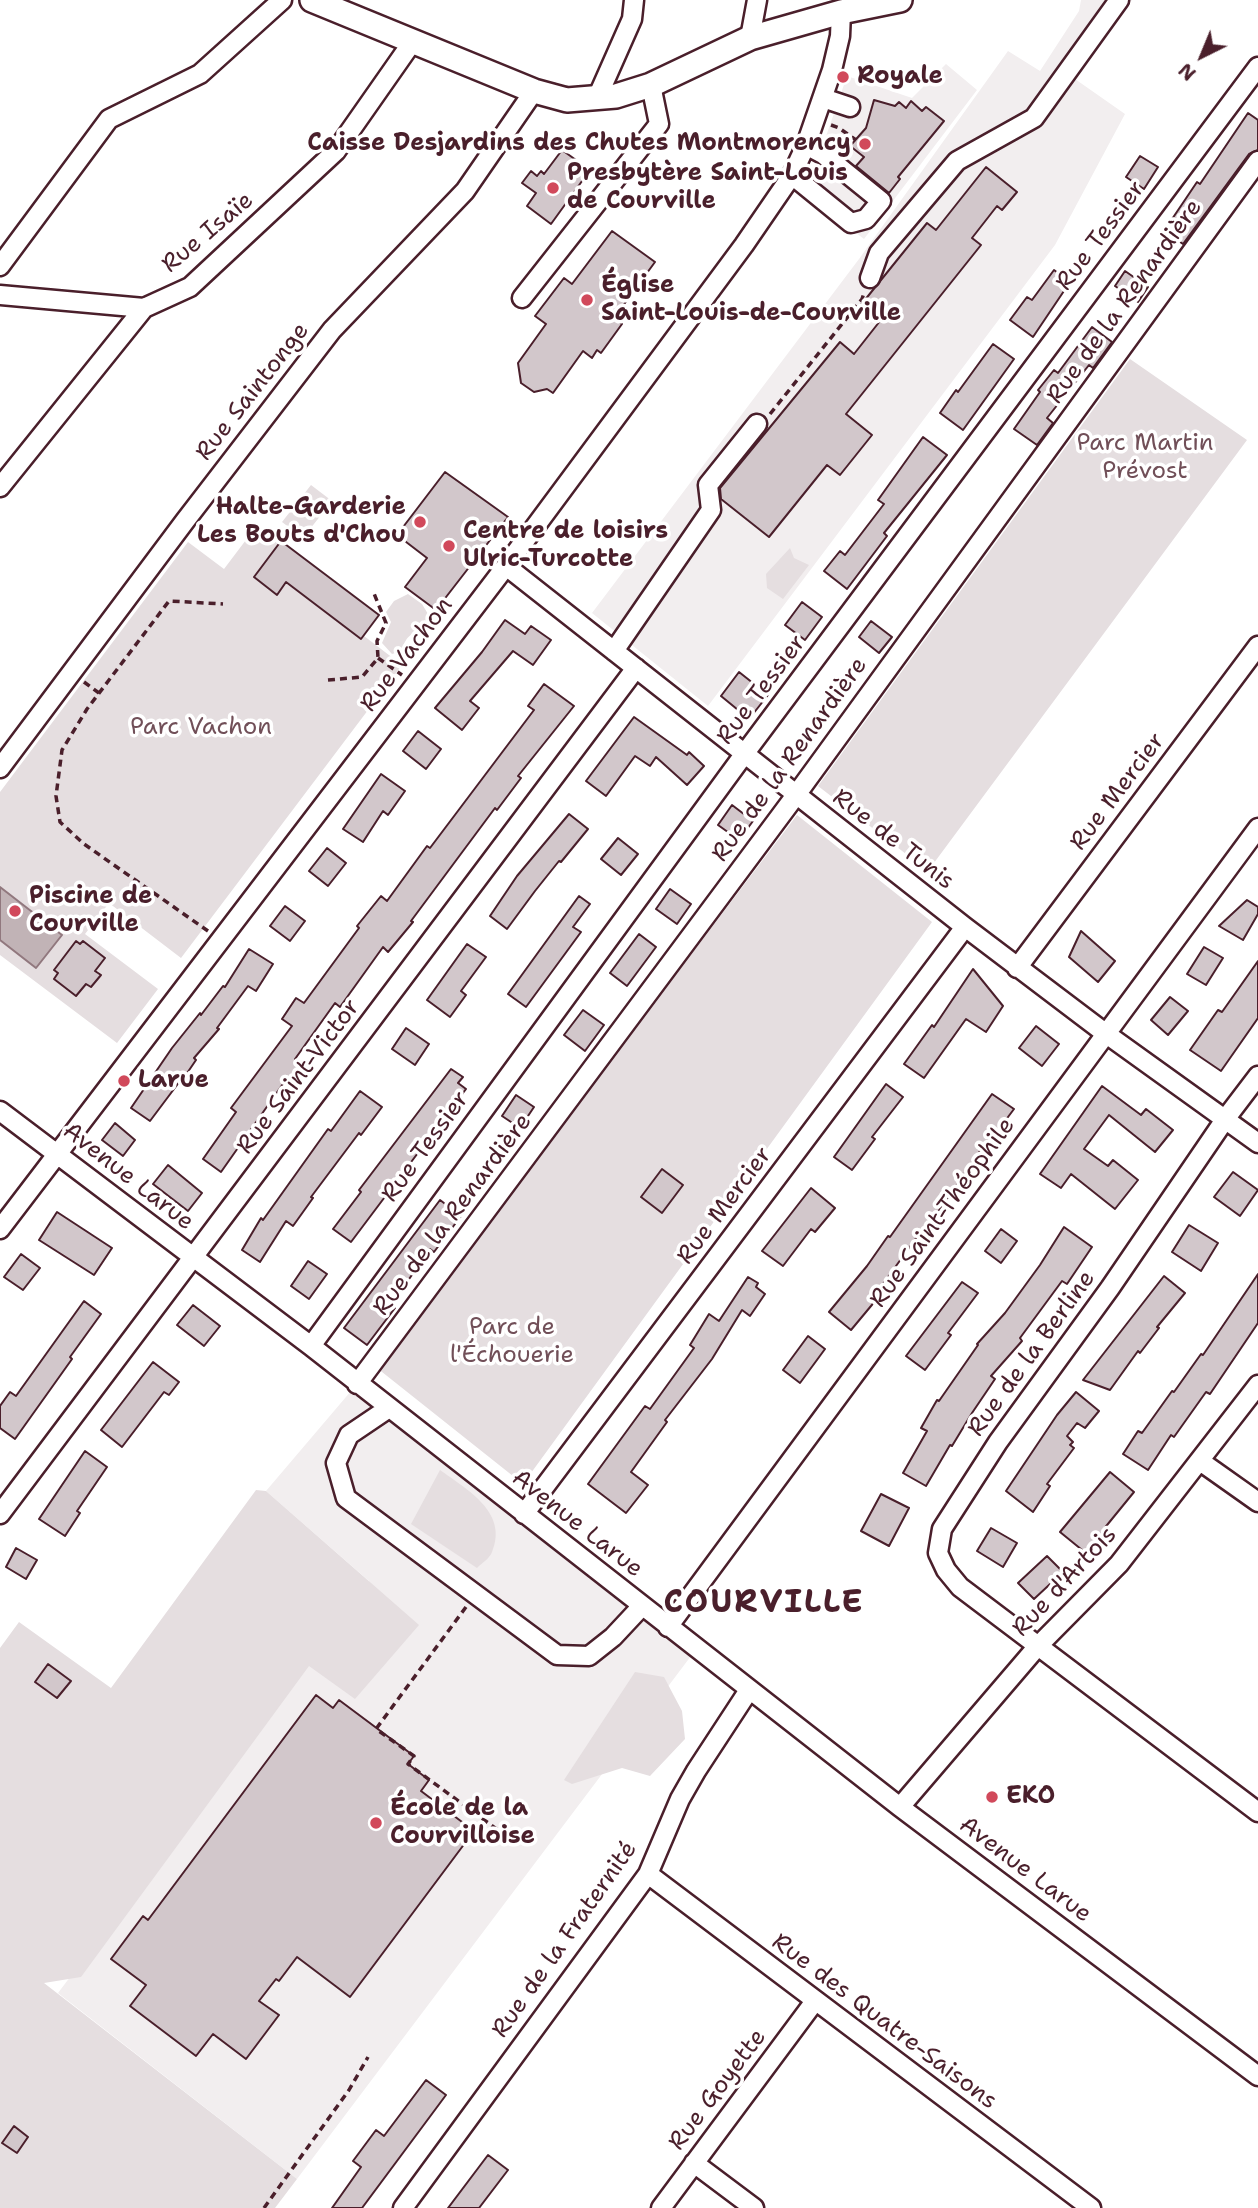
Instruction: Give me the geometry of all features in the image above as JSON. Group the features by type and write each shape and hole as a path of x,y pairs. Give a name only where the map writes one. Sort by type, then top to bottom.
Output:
{"main road":[{"path":"312,0 534,92 567,100 616,96 651,85 750,38 841,12 892,1"}],"street":[{"path":"0,266 109,120 200,74 282,0"},
{"path":"597,98 632,19 634,0"},
{"path":"750,38 757,0"},
{"path":"870,278 879,253 957,162 1034,118 1119,0"},
{"name":"Rue Vachon","path":"0,1229 506,566 792,176 823,98 840,36 841,12"},
{"name":"Rue Isaïe","path":"0,487 144,308 190,287 337,151 413,41"},
{"name":"Rue Tessier","path":"311,1346 745,753 1258,67"},
{"path":"522,298 659,124 651,85"},
{"name":"Rue Saintonge","path":"0,768 332,330 465,191 534,92"},
{"path":"823,98 850,107"},
{"path":"792,176 851,223 866,219 881,201 823,154 806,145"},
{"name":"Rue de la Renardière","path":"358,1384 796,795 1258,161"},
{"path":"0,295 144,308"},
{"path":"614,651 711,510 708,485 757,424"},
{"name":"Rue de Tunis","path":"506,566 1017,968 1258,1143"},
{"name":"Rue Mercier","path":"1017,968 1258,646"},
{"name":"Rue Saint-Victor","path":"0,1514 636,668"},
{"name":"Rue Saint-Théophile","path":"668,1627 1258,828"},
{"name":"Rue Mercier","path":"524,1514 965,928"},
{"name":"Rue de la Berline","path":"1258,1076 1226,1118 1110,1289 998,1442 942,1529 938,1553 946,1570 960,1587 1258,1812"},
{"name":"Avenue Larue","path":"0,1111 311,1346 900,1807 1258,2076"},
{"name":"Rue d'Artois","path":"900,1807 1037,1647 1119,1564 1258,1385"},
{"path":"389,1408 349,1434 336,1464 346,1497 557,1655 589,1656 613,1637 642,1606"},
{"path":"1200,1461 1258,1502"},
{"name":"Rue de la Fraternité","path":"403,2208 648,1874 696,1771 749,1690"},
{"name":"Rue des Quatre-Saisons","path":"648,1874 1091,2208"},
{"name":"Rue Goyette","path":"661,2208 815,2001"},
{"path":"694,2163 754,2208"}],"path":[{"path":"829,124 856,140"},
{"path":"757,424 767,418 862,299 870,278"},
{"path":"328,680 362,677 378,658 377,641 386,623 373,591"},
{"path":"220,940 84,844 60,822 56,796 62,750 87,709 169,601 223,604"},
{"path":"378,658 415,684"},
{"path":"475,1594 376,1728 414,1756 408,1763 506,1836"},
{"path":"264,2208 349,2091 368,2057"}],"shaded area":[{"path":"1081,0 1132,0 1075,79 1125,114 1055,245 708,706 592,613 859,259 1008,51 1040,71 1079,11"},
{"path":"946,64 977,90 864,239 801,191 817,162 847,76 912,98"},
{"name":"Piscine de Courville","path":"0,887 62,935 36,968 0,940"},
{"name":"École de la Courvilloise","path":"357,1384 519,1520 694,1652 297,2179 58,1993 369,1581 266,1491"}],"green space":[{"name":"Parc Martin Prévost","path":"1130,359 1247,440 928,871 818,786"},
{"path":"311,485 332,501 303,538 282,522"},
{"name":"Parc Vachon","path":"258,524 379,615 364,636 402,665 181,958 109,903 85,934 158,989 117,1043 0,955 0,792 188,542 224,569"},
{"path":"790,548 794,558 809,565 783,599 767,588 766,574"},
{"path":"408,594 422,604 428,614 424,626 407,639 402,651 392,654 382,643 391,622 386,612 394,601"},
{"name":"Parc de l'Échouerie","path":"797,815 932,922 523,1484 377,1368"},
{"path":"440,1470 482,1503 495,1525 496,1538 492,1552 477,1568 411,1524"},
{"path":"256,1490 266,1491 419,1625 355,1699 309,1666 81,1977 44,1983 297,2179 275,2208 0,2208 0,1648 19,1622 111,1688"},
{"path":"635,1672 664,1677 682,1711 685,1739 650,1776 622,1768 572,1784 564,1780"}],"building":[{"path":"874,100 895,106 899,102 906,108 911,101 922,111 926,107 944,121 898,177 900,179 889,193 856,166 864,157 850,146 866,128"},
{"path":"1248,113 1258,120 1258,150 1249,154 1183,244 1164,231"},
{"name":"Presbytère Saint-Louis de Courville","path":"562,150 590,170 551,224 527,206 536,193 522,183 531,171 537,176 541,171 544,174"},
{"path":"1140,156 1158,167 1144,189 1126,177"},
{"path":"986,167 1017,192 1002,210 997,206 972,238 981,245 846,414 872,435 840,475 827,465 769,537 721,499 720,488 840,342 854,354 880,321 860,306 927,223 936,230"},
{"name":"Église Saint-Louis-de-Courville","path":"612,231 655,262 614,318 622,324 601,353 597,350 592,358 583,351 553,393 547,389 534,392 521,383 518,363 546,324 535,316 564,278 572,284"},
{"path":"1054,270 1070,282 1033,337 1010,320 1027,297 1032,300"},
{"path":"1125,271 1148,287 1138,302 1115,286"},
{"path":"1092,327 1112,342 1093,368 1089,365 1047,418 1053,423 1037,445 1014,429 1040,392 1038,390 1054,370 1058,373"},
{"path":"993,344 1014,359 963,430 940,413"},
{"path":"923,437 947,455 884,533 887,536 847,589 824,571 840,551 845,555 884,504 878,500"},
{"name":"Centre de loisirs Ulric-Turcotte","path":"445,472 508,517 436,610 405,587 427,558 397,535"},
{"path":"281,541 379,615 361,639 286,582 277,595 254,577"},
{"path":"802,602 822,617 805,640 785,625"},
{"path":"505,620 525,634 531,626 551,640 533,665 513,651 470,701 479,708 462,730 435,708"},
{"path":"871,621 892,637 879,653 859,637"},
{"path":"739,672 768,695 749,719 721,696"},
{"path":"544,684 574,706 518,776 521,778 497,810 495,808 411,921 413,922 388,952 383,947 340,1007 335,1003 295,1059 302,1064 287,1083 285,1081 221,1172 203,1159 236,1112 231,1108 292,1026 282,1019 296,998 304,1003 381,896 387,901 427,846 430,848 534,710 528,706"},
{"path":"634,717 687,755 689,752 704,766 687,785 656,757 650,766 635,756 606,796 586,781"},
{"path":"418,731 441,749 426,769 403,751"},
{"path":"381,774 405,791 388,815 383,811 363,842 343,829"},
{"path":"732,805 753,821 739,840 718,825"},
{"path":"569,814 588,829 561,862 559,861 507,929 490,916 517,876"},
{"path":"618,838 638,854 621,875 601,859"},
{"path":"327,848 346,863 328,886 309,871"},
{"path":"670,889 691,904 677,924 656,909"},
{"path":"579,896 590,904 573,927 581,932 526,1007 508,994"},
{"path":"1247,900 1258,907 1258,914 1243,940 1219,926"},
{"path":"285,906 305,921 290,941 270,926"},
{"path":"1081,931 1115,961 1098,982 1069,957"},
{"path":"639,934 656,947 627,986 610,973"},
{"path":"76,941 80,944 83,941 105,958 95,971 101,975 91,987 86,984 76,996 54,979 58,973 54,970"},
{"path":"467,944 486,957 461,991 466,995 450,1017 427,1000"},
{"path":"1204,947 1223,958 1206,985 1187,974"},
{"path":"249,949 273,964 256,991 248,986 217,1028 219,1029 194,1058 196,1060 181,1082 150,1121 131,1108 172,1048 223,986 225,987"},
{"path":"1258,961 1258,1018 1221,1071 1190,1050 1218,1010 1222,1012"},
{"path":"973,969 1003,1006 986,1032 966,1019 924,1078 904,1064 932,1025 934,1027"},
{"path":"1170,997 1188,1011 1168,1035 1151,1020"},
{"path":"583,1010 604,1025 585,1051 564,1035"},
{"path":"1036,1026 1059,1044 1042,1066 1019,1048"},
{"path":"406,1028 429,1044 415,1065 392,1049"},
{"path":"451,1069 463,1077 458,1083 466,1089 351,1242 333,1229 361,1192 359,1190"},
{"path":"886,1084 903,1097 872,1137 875,1139 852,1170 834,1157"},
{"path":"1102,1086 1141,1115 1146,1109 1173,1130 1155,1152 1109,1115 1084,1149 1108,1166 1113,1160 1138,1180 1115,1209 1071,1174 1061,1188 1040,1174"},
{"path":"360,1091 382,1107 311,1197 313,1198 293,1226 286,1221 260,1262 242,1250 261,1218 263,1220 328,1129 331,1131"},
{"path":"992,1094 1014,1109 993,1137 991,1135 922,1235 919,1234 873,1298 876,1300 851,1330 829,1312 888,1236 890,1237"},
{"path":"516,1095 534,1107 520,1128 502,1116"},
{"path":"115,1123 135,1140 123,1156 102,1140"},
{"path":"168,1165 202,1193 188,1211 153,1184"},
{"path":"662,1169 683,1185 662,1213 641,1197"},
{"path":"1233,1172 1258,1190 1240,1216 1214,1197"},
{"path":"811,1188 835,1208 815,1232 811,1229 783,1266 762,1251"},
{"path":"440,1200 461,1216 434,1252 430,1249 391,1305 395,1308 367,1345 344,1328"},
{"path":"57,1212 112,1248 94,1275 39,1240"},
{"path":"1189,1225 1218,1243 1201,1271 1172,1252"},
{"path":"1064,1227 1092,1247 1067,1284 1062,1281 1020,1338 1022,1341 991,1376 995,1379 926,1486 903,1473 927,1431 921,1428 937,1400 939,1401 977,1344 1005,1313"},
{"path":"1001,1229 1017,1241 1001,1263 985,1251"},
{"path":"21,1254 40,1268 23,1290 4,1277"},
{"path":"308,1261 327,1274 309,1299 291,1286"},
{"path":"1258,1274 1258,1323 1210,1394 1206,1392 1174,1437 1171,1435 1148,1470 1123,1454 1138,1431 1142,1433 1172,1391 1174,1392 1201,1354 1203,1355"},
{"path":"1164,1276 1185,1293 1140,1353 1138,1351 1110,1390 1083,1380"},
{"path":"748,1277 758,1283 756,1287 765,1294 750,1316 742,1310 712,1359 665,1420 667,1422 631,1472 648,1485 626,1513 588,1484 645,1406 650,1409 694,1348 690,1345 709,1314 719,1321"},
{"path":"962,1282 978,1293 925,1370 906,1356"},
{"path":"84,1301 101,1314 15,1439 0,1428 0,1406 10,1392 16,1396"},
{"path":"193,1305 220,1326 204,1346 177,1325"},
{"path":"808,1336 825,1349 800,1383 783,1370"},
{"path":"153,1362 179,1382 169,1395 164,1392 122,1447 101,1430"},
{"path":"1076,1392 1099,1411 1085,1428 1077,1423 1067,1436 1073,1442 1070,1445 1074,1448 1047,1484 1050,1486 1033,1512 1006,1491 1057,1415"},
{"path":"85,1451 107,1467 77,1511 80,1513 65,1536 39,1519"},
{"path":"1110,1472 1134,1492 1087,1554 1060,1532"},
{"path":"881,1494 909,1508 889,1546 861,1531"},
{"path":"991,1528 1017,1543 1003,1567 977,1551"},
{"path":"16,1548 37,1560 26,1579 6,1567"},
{"path":"1047,1556 1063,1572 1034,1599 1018,1583"},
{"path":"48,1664 71,1681 57,1698 35,1682"},
{"path":"316,1695 333,1708 339,1700 414,1756 408,1764 429,1780 421,1791 474,1831 350,1997 297,1957 259,2001 279,2015 246,2059 213,2034 196,2056 130,2006 146,1985 111,1959 143,1916 148,1920"},
{"path":"426,2080 446,2095 362,2208 332,2208 361,2167 353,2161 376,2130 384,2136"},
{"path":"14,2126 28,2137 17,2153 2,2143"},
{"path":"488,2155 508,2170 479,2208 448,2208"}],"place":[{"name":"Royale","path":"843,77"},
{"name":"Caisse Desjardins des Chutes Montmorency","path":"865,144"},
{"name":"Presbytère Saint-Louis de Courville","path":"553,188"},
{"name":"Église Saint-Louis-de-Courville","path":"587,300"},
{"name":"Halte-Garderie Les Bouts d'Chou","path":"420,522"},
{"name":"Centre de loisirs Ulric-Turcotte","path":"449,546"},
{"name":"Piscine de Courville","path":"15,911"},
{"name":"Larue","path":"124,1081"},
{"name":"EKO","path":"992,1797"},
{"name":"École de la Courvilloise","path":"376,1823"}],"district":[{"name":"COURVILLE","path":"764,1604"}]}
